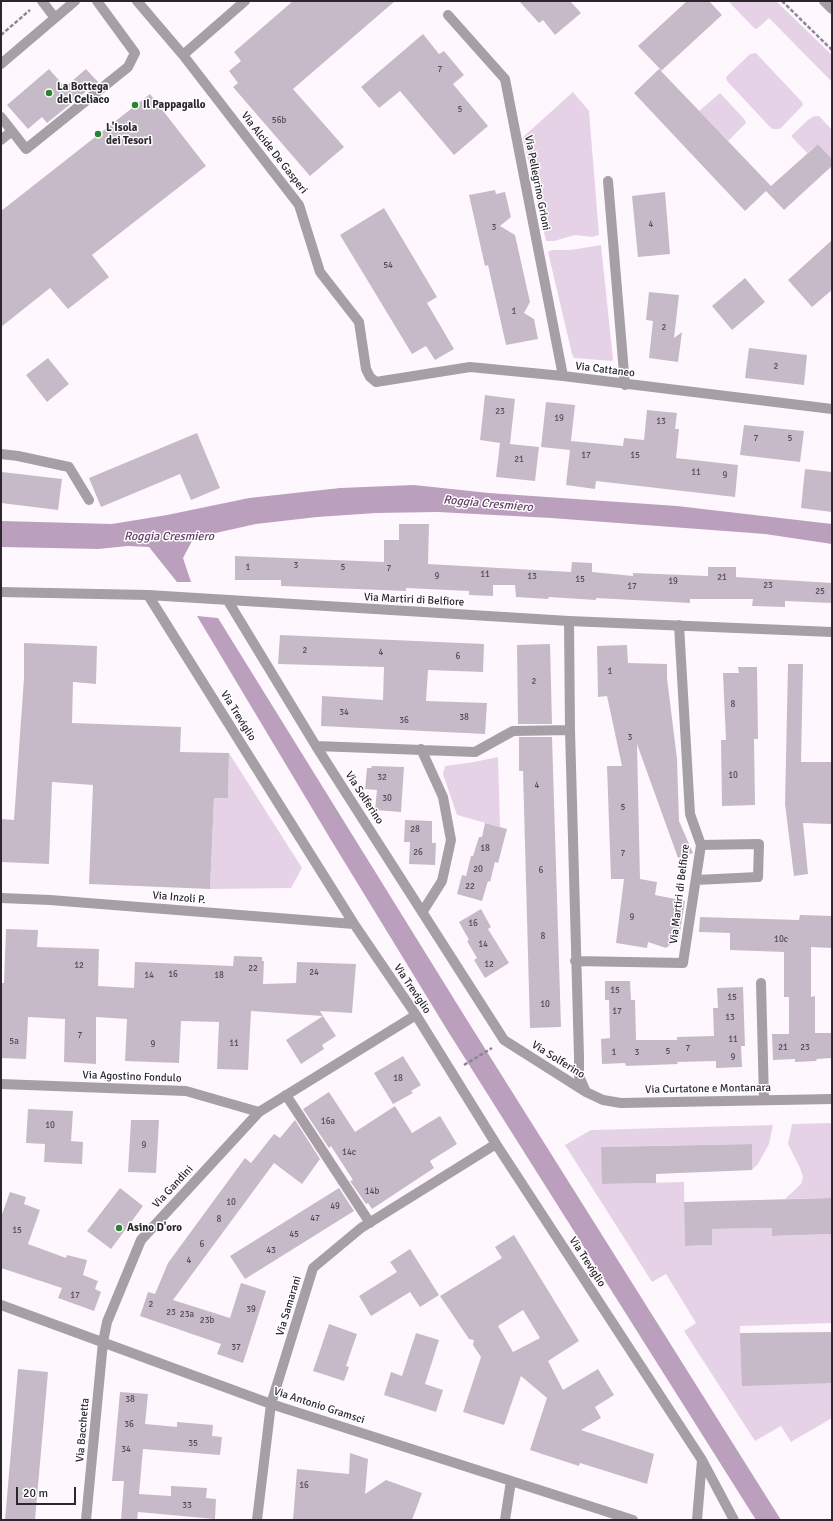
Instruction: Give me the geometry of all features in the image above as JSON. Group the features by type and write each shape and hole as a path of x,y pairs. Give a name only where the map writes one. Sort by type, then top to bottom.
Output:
{"street":[{"path":"1,64 75,1"},
{"path":"1,117 26,149 128,68 135,53 97,1"},
{"name":"Via Alcide De Gasperi","path":"137,1 183,55 299,205 320,272 359,322 366,369 376,382"},
{"path":"183,55 245,1"},
{"path":"824,1 832,9"},
{"path":"39,3 55,18"},
{"name":"Via Pellegrino Grioni","path":"448,15 505,79 562,376"},
{"path":"1,140 12,131"},
{"path":"608,180 625,385"},
{"name":"Via Cattaneo","path":"376,382 470,368 562,376 625,385 832,409"},
{"path":"1,454 70,467 89,500"},
{"path":"1,592 148,595"},
{"name":"Via Martiri di Belfiore","path":"148,595 569,621 832,632"},
{"name":"Via Treviglio","path":"148,595 354,924 416,1016 496,1144 702,1460 734,1520"},
{"name":"Via Solferino","path":"228,601 316,746 423,911 504,1040 586,1092"},
{"name":"Via Solferino","path":"569,621 575,960 579,1076 586,1092"},
{"name":"Via Martiri di Belfiore","path":"575,960 683,963 701,845 690,814 679,625"},
{"path":"316,746 475,752 513,731 570,730"},
{"path":"421,750 443,797 451,840 442,881 423,911"},
{"path":"696,880 758,877 759,844 701,845"},
{"name":"Via Inzoli P.","path":"1,898 50,900 354,924"},
{"path":"761,983 764,1100"},
{"name":"Via Gandini","path":"103,1342 107,1322 141,1240 259,1112 416,1016"},
{"name":"Via Agostino Fondulo","path":"1,1084 186,1091 259,1112"},
{"name":"Via Curtatone e Montanara","path":"586,1092 603,1100 621,1103 832,1099"},
{"path":"286,1095 370,1223"},
{"name":"Via Samarani","path":"257,1520 271,1404 313,1268 361,1228 496,1144"},
{"name":"Via Antonio Gramsci","path":"1,1305 271,1404 633,1520"},
{"name":"Via Bacchetta","path":"86,1520 103,1342"},
{"path":"697,1520 702,1460"},
{"path":"505,1520 511,1481"}],"path":[{"path":"782,1 832,50"},
{"path":"1,35 39,3"},
{"path":"452,1072 504,1040"}],"shaded area":[{"path":"733,1 776,1 832,55 832,82 769,18 755,29 730,3"},
{"path":"756,53 802,102 803,105 780,129 773,129 769,126 727,81 726,77 750,54"},
{"path":"573,92 589,111 599,235 592,237 575,235 554,241 546,241 523,137"},
{"path":"720,93 745,120 746,123 728,141 699,111"},
{"path":"814,116 819,116 832,130 832,159 818,144 807,153 791,136"},
{"path":"601,245 612,361 574,358 548,252 552,250 571,250"},
{"path":"229,753 302,868 291,888 210,889 214,798 228,798"},
{"path":"498,757 500,827 457,815 443,774 445,766"},
{"path":"832,1123 832,1323 740,1326 740,1333 832,1383 832,1418 791,1442 781,1426 755,1441 684,1331 696,1323 666,1274 652,1282 565,1145 591,1130 773,1125 769,1144 758,1164 752,1170 751,1144 601,1147 603,1184 684,1182 685,1246 712,1245 712,1229 772,1228 773,1236 831,1234 831,1198 785,1199 801,1184 803,1177 788,1144 792,1124"}],"water":[{"name":"Roggia Cresmiero","path":"414,485 489,493 677,506 832,524 832,544 765,534 551,518 438,512 376,513 317,517 256,524 202,536 192,541 183,558 191,582 177,582 149,547 128,546 98,549 1,547 1,521 112,524 167,515 249,498 340,488"},
{"path":"197,616 218,618 467,1020 781,1520 756,1520 449,1033"}],"building":[{"path":"293,1 395,1 293,89 344,147 310,176 233,87 238,83 229,71 241,61 234,52"},
{"path":"519,1 570,1 581,13 555,35 543,20 539,23"},
{"path":"687,1 709,1 722,15 661,71 771,186 818,144 832,159 832,166 784,210 766,191 745,211 634,93 659,69 661,70 638,46"},
{"path":"423,34 439,54 444,51 464,75 453,84 488,126 454,155 400,91 379,108 361,87"},
{"path":"49,69 65,87 86,69 98,82 47,123 42,117 28,129 7,105"},
{"path":"150,94 206,166 92,255 109,277 68,309 50,288 1,327 1,211"},
{"path":"495,190 496,194 505,192 511,217 500,226 515,235 530,302 524,313 534,319 538,339 506,345 488,265 485,266 469,195"},
{"path":"665,192 670,254 638,257 632,196"},
{"path":"384,208 437,297 427,303 454,349 435,360 426,346 412,354 340,235"},
{"path":"832,240 832,290 812,307 788,280"},
{"path":"745,278 765,302 732,330 712,306"},
{"path":"649,292 679,295 674,338 682,332 678,362 649,358 653,321 646,320"},
{"path":"749,348 807,355 804,385 745,378"},
{"path":"48,358 69,384 47,402 26,375"},
{"path":"485,395 515,399 510,444 539,447 535,481 496,477 500,443 480,440"},
{"path":"546,402 575,405 570,450 541,447"},
{"path":"647,410 677,413 675,429 679,429 676,458 738,465 735,497 596,481 595,489 566,485 571,441 623,446 624,438 644,440"},
{"path":"744,425 804,431 800,462 740,455"},
{"path":"197,433 220,488 191,500 180,474 101,507 89,478"},
{"path":"805,469 832,472 832,512 801,508"},
{"path":"2,472 62,479 58,510 1,503"},
{"path":"399,524 429,524 428,564 571,572 572,562 592,563 592,572 633,576 633,573 708,576 708,567 736,567 736,577 832,583 832,603 785,601 785,607 752,606 753,599 690,599 690,603 596,598 596,600 549,597 548,599 516,597 515,585 493,585 493,596 469,595 469,591 406,588 406,591 281,586 281,580 235,580 235,556 384,562 384,540 399,540"},
{"path":"280,635 484,644 483,672 428,670 426,701 487,703 485,734 321,726 322,696 383,700 384,667 278,664"},
{"path":"24,643 97,646 96,684 73,682 72,723 181,727 180,752 229,753 228,798 214,798 210,889 89,884 93,785 52,782 49,864 1,862 1,819 14,820 24,678"},
{"path":"550,644 552,724 518,724 517,645"},
{"path":"627,645 628,663 667,664 667,678 677,759 679,821 693,853 678,858 637,744 640,879 657,882 655,895 685,901 679,938 666,948 648,942 647,948 616,943 624,879 611,879 607,766 622,766 607,696 598,697 597,646"},
{"path":"788,664 803,664 801,762 832,762 832,824 803,823 808,874 794,876 785,804"},
{"path":"738,667 757,667 758,739 754,739 755,805 722,806 721,740 726,740 723,673 739,673"},
{"path":"519,737 552,737 561,1027 530,1028 523,771 519,771"},
{"path":"372,766 404,767 401,812 375,810 377,790 365,789 367,768 371,768"},
{"path":"405,820 432,821 432,843 436,843 435,865 409,864 410,842 404,842"},
{"path":"485,823 507,829 498,863 495,862 490,882 488,881 482,901 457,894 462,875 466,876 471,856 473,856 479,837 482,837"},
{"path":"481,909 491,927 488,929 509,963 485,978 474,960 477,958 467,941 469,940 459,922"},
{"path":"800,915 832,916 832,948 811,947 811,997 815,996 815,1033 832,1033 832,1058 817,1059 816,1061 795,1062 795,1059 773,1060 772,1034 789,1034 789,997 784,997 784,952 730,950 730,933 699,932 700,917 799,920"},
{"path":"6,929 38,930 37,947 99,949 98,986 134,988 135,962 233,966 234,956 262,957 262,961 264,961 263,984 296,983 297,962 356,964 352,1013 320,1011 323,1016 251,1011 248,1070 217,1069 219,1022 181,1021 179,1063 125,1061 127,1019 96,1017 96,1064 64,1062 65,1019 28,1017 26,1059 1,1058 1,983 4,983"},
{"path":"605,981 630,981 631,1000 635,1000 636,1040 677,1040 677,1037 714,1036 713,1008 718,1008 717,988 743,987 745,1046 741,1046 742,1067 716,1068 716,1061 626,1066 625,1063 602,1064 601,1039 610,1038 609,1000 605,1000"},
{"path":"323,1016 336,1036 322,1045 324,1049 301,1064 286,1040"},
{"path":"403,1056 421,1085 411,1091 413,1093 393,1104 374,1073"},
{"path":"329,1092 355,1132 395,1106 412,1133 440,1116 457,1144 430,1161 434,1168 372,1209 368,1203 366,1204 350,1181 353,1180 331,1146 329,1148 303,1109"},
{"path":"28,1109 73,1111 71,1141 83,1142 82,1164 44,1162 45,1144 26,1143"},
{"path":"131,1120 159,1120 156,1173 128,1172"},
{"path":"295,1120 320,1159 302,1184 274,1163 173,1300 230,1318 241,1283 266,1291 243,1363 217,1354 221,1344 140,1316 148,1292 155,1294 168,1263 245,1158 251,1163 274,1134 280,1138"},
{"path":"752,1144 752,1170 656,1174 656,1183 602,1184 601,1147"},
{"path":"120,1188 143,1206 111,1249 87,1231"},
{"path":"339,1188 354,1211 245,1279 230,1256"},
{"path":"10,1192 26,1197 24,1204 40,1210 28,1244 66,1258 67,1255 87,1260 83,1275 98,1281 95,1289 101,1292 94,1311 58,1298 62,1288 1,1268 1,1217"},
{"path":"831,1198 831,1234 772,1236 772,1228 712,1229 712,1245 685,1246 684,1202"},
{"path":"514,1235 579,1341 548,1361 563,1390 598,1369 614,1395 595,1407 601,1418 581,1430 654,1454 647,1484 580,1463 579,1466 530,1450 547,1398 521,1376 504,1425 463,1412 481,1357 473,1345 474,1340 469,1339 440,1296 502,1258 495,1247","holes":["523,1310 540,1338 513,1352 498,1326"]},
{"path":"410,1249 439,1295 420,1307 410,1292 371,1316 359,1296 397,1272 390,1262"},
{"path":"329,1324 357,1334 346,1366 349,1367 344,1381 313,1371"},
{"path":"832,1332 832,1383 742,1386 740,1333"},
{"path":"416,1333 439,1340 425,1384 443,1390 436,1412 384,1395 391,1372 402,1376"},
{"path":"18,1369 48,1372 35,1520 5,1520"},
{"path":"120,1392 148,1394 145,1424 177,1427 177,1422 213,1425 212,1436 222,1437 220,1455 143,1449 139,1494 171,1496 171,1486 207,1488 206,1498 216,1499 215,1519 138,1512 137,1520 121,1520 124,1481 112,1481"},
{"path":"350,1453 368,1459 365,1494 386,1480 422,1493 412,1520 293,1520 297,1469 349,1474"}],"place":[{"name":"La Bottega del Celiaco","path":"49,93"},
{"name":"Il Pappagallo","path":"135,105"},
{"name":"L'Isola dei Tesori","path":"98,134"},
{"name":"Asino D'oro","path":"119,1228"}]}
